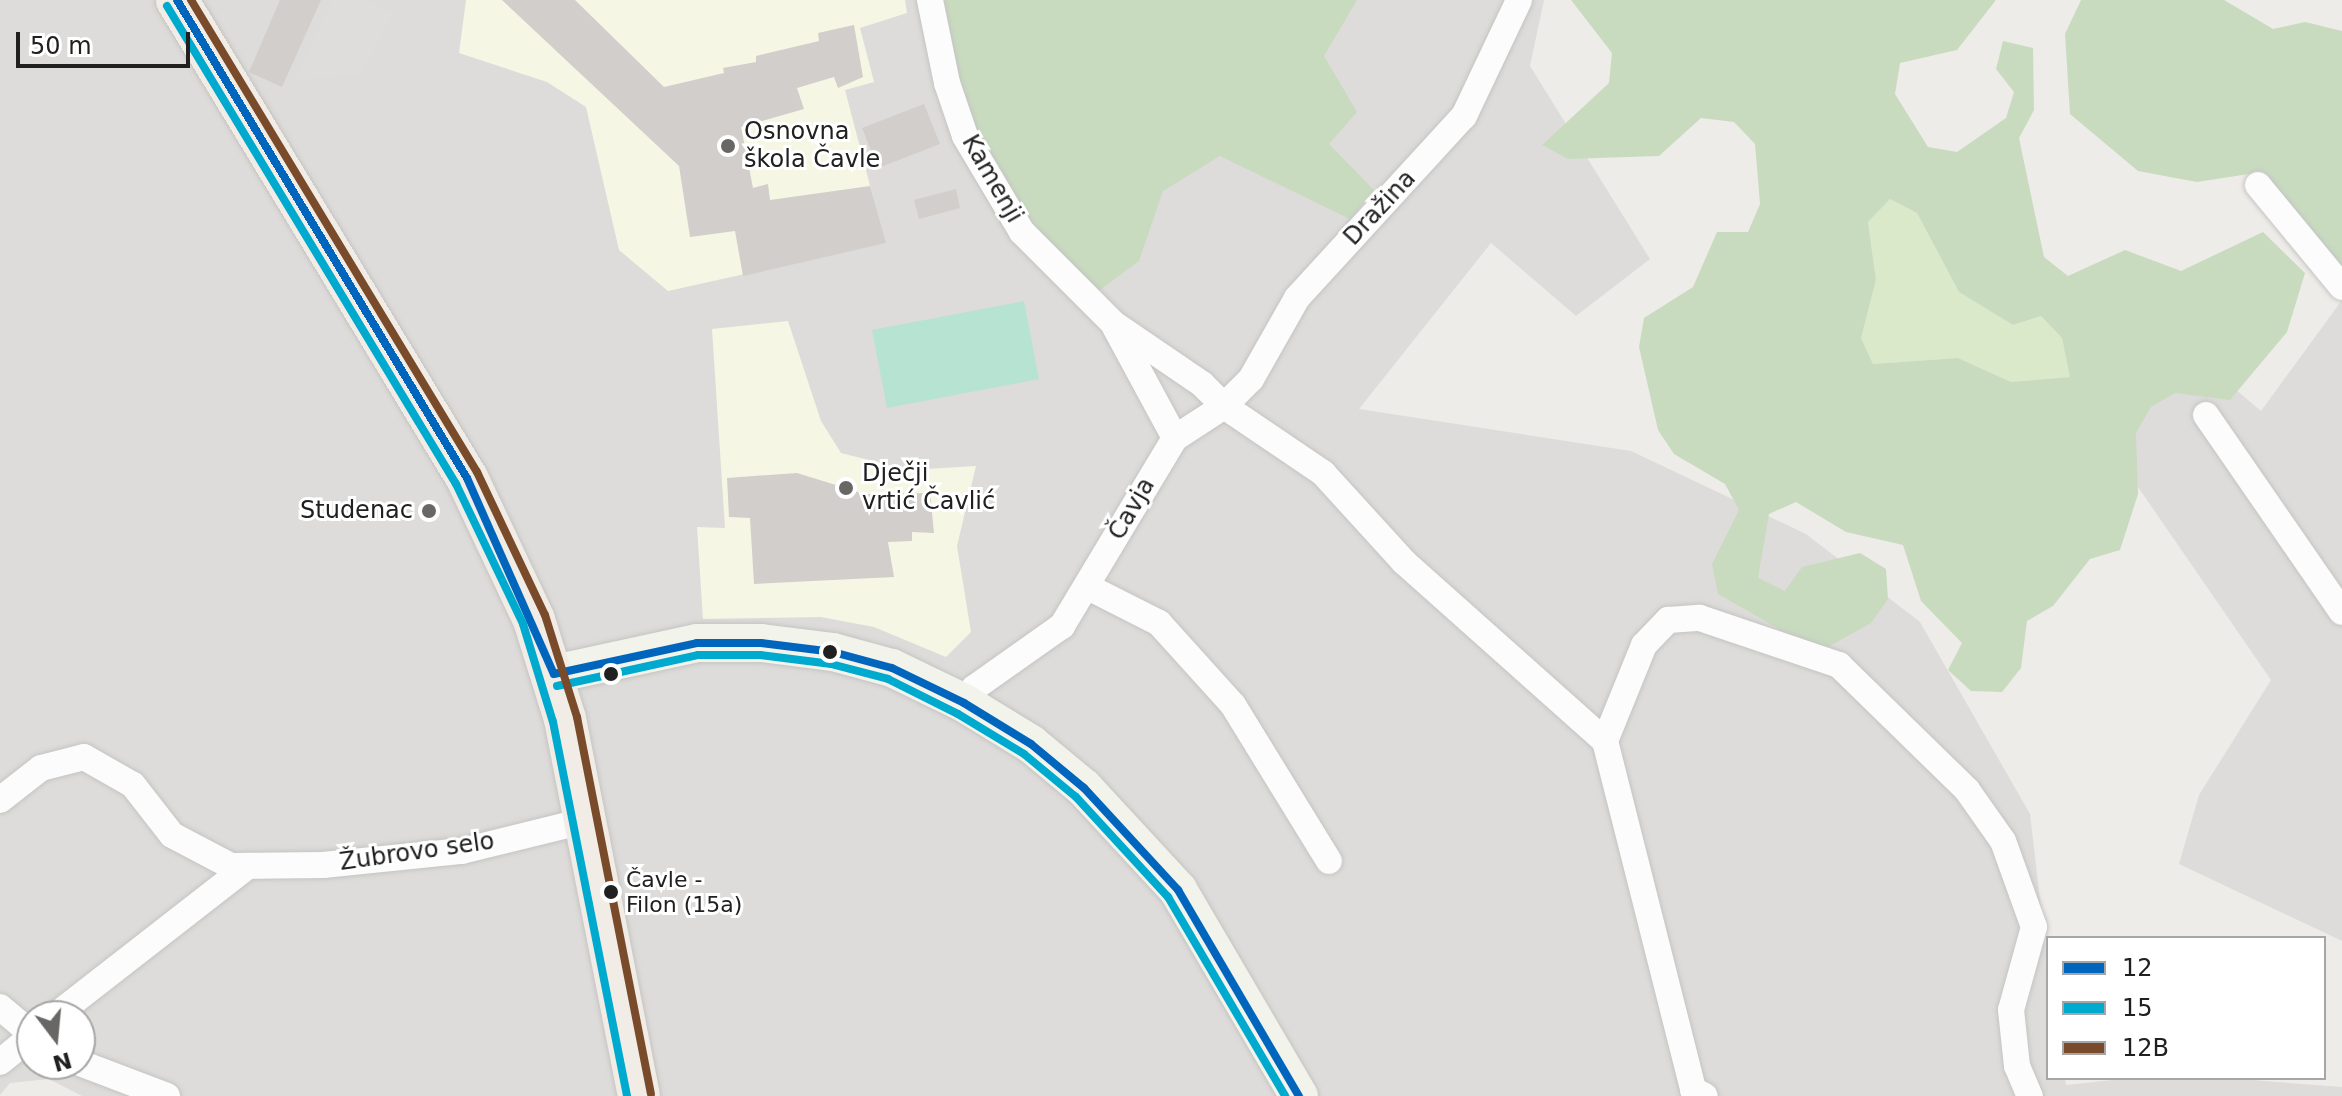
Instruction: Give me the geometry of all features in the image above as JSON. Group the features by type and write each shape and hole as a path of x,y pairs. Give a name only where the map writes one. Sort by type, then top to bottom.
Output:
{"main road":[{"path":"177,0 467,478 554,674 639,1096"},
{"path":"554,674 697,643 761,643 833,652 892,668 964,703 1031,744 1084,788 1178,890 1231,973 1292,1093"}],"street":[{"name":"Kamenji","path":"930,0 947,83 965,136 1022,232 1114,324 1202,384 1224,406"},
{"name":"Dražina","path":"1224,406 1251,379 1297,298 1464,116 1519,0"},
{"path":"2258,185 2342,287"},
{"name":"Kamenji","path":"1114,324 1175,438"},
{"name":"Čavja","path":"964,703 974,688 1062,626 1175,438 1224,406"},
{"path":"1224,406 1323,473 1404,562 1605,741 1693,1090 1705,1096"},
{"path":"2206,415 2342,612"},
{"path":"1088,587 1159,623 1233,705 1329,861"},
{"path":"1605,741 1644,645 1668,620 1700,618 1839,665 1967,790 2003,841 2034,927 2011,1010 2017,1066 2030,1096"},
{"name":"Žubrovo selo","path":"0,800 41,768 84,757 133,785 172,835 231,866 323,865 462,851 584,821"},
{"path":"76,1000 248,866"},
{"path":"0,1007 16,1021"},
{"path":"0,1062 16,1048"},
{"path":"96,1069 167,1096"}],"shaded area":[{"path":"0,0 1544,0 1530,66 1650,259 1576,316 1491,243 1359,409 1631,451 1806,534 1920,622 2030,814 2046,950 2046,1080 2065,1080 2066,1085 2112,1080 2252,1080 2342,1087 2342,1096 82,1096 51,1080 96,1080 96,1000 16,1000 16,1080 39,1080 10,1083 0,1095"},
{"path":"332,0 368,0 393,14 361,74 294,81"},
{"name":"Osnovna škola Čavle","path":"466,0 905,0 907,13 860,28 874,82 845,90 885,243 668,291 619,250 586,107 547,82 459,53"},
{"path":"2342,300 2342,941 2179,864 2199,795 2271,680 2107,442 2202,361 2261,411"},
{"name":"Dječji vrtić Čavlić","path":"788,321 821,421 841,453 909,470 976,466 957,546 971,632 946,657 874,627 821,617 703,619 697,527 725,528 712,329"}],"green space":[{"path":"944,0 1357,0 1324,56 1357,112 1329,144 1374,190 1350,219 1220,156 1163,191 1139,261 1093,295 1027,222 968,124"},
{"path":"1571,0 1996,0 1957,50 1900,63 1895,94 1928,147 1957,152 2006,118 2014,92 1996,69 2003,41 2033,48 2034,110 2019,138 2044,257 2068,276 2125,250 2181,271 2263,232 2305,273 2287,332 2230,400 2175,393 2151,407 2136,433 2138,494 2120,550 2090,559 2053,606 2027,621 2021,668 2002,692 1971,691 1948,670 1962,643 1921,601 1903,545 1846,532 1796,502 1769,514 1758,578 1785,591 1802,567 1860,553 1886,569 1888,599 1871,623 1819,652 1718,594 1712,564 1739,510 1725,484 1674,454 1658,430 1639,347 1644,318 1693,287 1717,232 1748,232 1760,204 1755,144 1734,122 1701,118 1659,156 1568,159 1542,145 1609,83 1612,53","holes":["1890,199 1917,213 1959,292 2013,325 2041,316 2062,338 2070,377 2011,382 1958,358 1873,364 1861,338 1876,280 1868,222"]},
{"path":"2081,0 2224,0 2273,29 2305,22 2342,31 2342,266 2279,226 2255,173 2197,182 2138,171 2070,114 2065,34"},
{"path":"1890,199 1917,213 1959,292 2013,325 2041,316 2062,338 2071,377 2011,382 1958,358 1873,364 1861,338 1876,280 1868,222"},
{"path":"1024,301 1039,379 887,408 872,330"}],"building":[{"path":"280,0 321,0 282,87 249,72"},
{"path":"502,0 575,0 664,87 724,73 723,68 756,62 756,56 819,41 818,33 854,25 863,77 838,88 834,77 797,88 804,109 741,127 753,188 768,184 770,200 870,186 886,243 743,276 735,231 690,237 679,166"},
{"path":"924,104 940,144 878,168 862,128"},
{"path":"956,189 960,208 919,219 914,200"},
{"path":"797,473 865,494 930,493 934,533 912,532 912,541 888,542 894,577 754,584 750,518 729,517 727,478"}],"transit line":[{"name":"12","path":"177,0 467,478 554,674"},
{"name":"12B","path":"191,0 477,472 545,615 577,717 651,1094"},
{"name":"15","path":"167,6 456,484 523,624 553,722 627,1096"},
{"name":"12","path":"554,674 697,643 761,643 833,652 892,668 964,703 1031,744 1084,788 1178,890 1299,1096"},
{"name":"15","path":"557,686 698,655 760,655 831,664 888,679 958,714 1024,754 1076,797 1168,897 1285,1096"}],"place":[{"name":"Osnovna škola Čavle","path":"728,146"},
{"name":"Dječji vrtić Čavlić","path":"846,488"},
{"name":"Studenac","path":"429,511"},
{"name":"Čavle - Filon (15a)","path":"611,892"}]}
